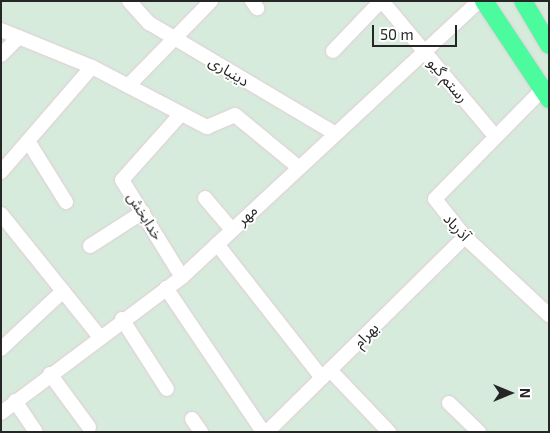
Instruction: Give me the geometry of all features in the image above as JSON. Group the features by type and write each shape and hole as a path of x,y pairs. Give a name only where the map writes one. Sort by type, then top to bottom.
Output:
{"main road":[{"path":"484,1 545,95"},
{"path":"524,1 549,44"}],"street":[{"name":"دینیاری","path":"129,1 149,23 334,133"},
{"path":"128,86 211,1"},
{"path":"333,51 382,1"},
{"name":"رستم گیو","path":"382,1 495,136"},
{"name":"مهر","path":"1,413 98,336 182,277 334,133 479,1"},
{"path":"1,30 92,67 180,115 210,128 235,115 298,167"},
{"path":"1,55 19,37"},
{"path":"1,172 92,67"},
{"name":"آذرباد","path":"545,95 495,136 435,199 466,237 549,314"},
{"name":"خدابخش","path":"180,115 123,176 182,277"},
{"path":"28,141 66,202"},
{"path":"204,198 232,230"},
{"path":"90,246 143,212"},
{"path":"1,214 98,336"},
{"name":"بهرام","path":"268,432 466,237"},
{"path":"217,244 326,374 390,432"},
{"path":"166,288 263,432"},
{"path":"1,348 63,291"},
{"path":"122,319 167,389"},
{"path":"50,374 90,427"},
{"path":"15,401 36,432"},
{"path":"449,403 479,432"},
{"path":"192,419 201,432"}]}
